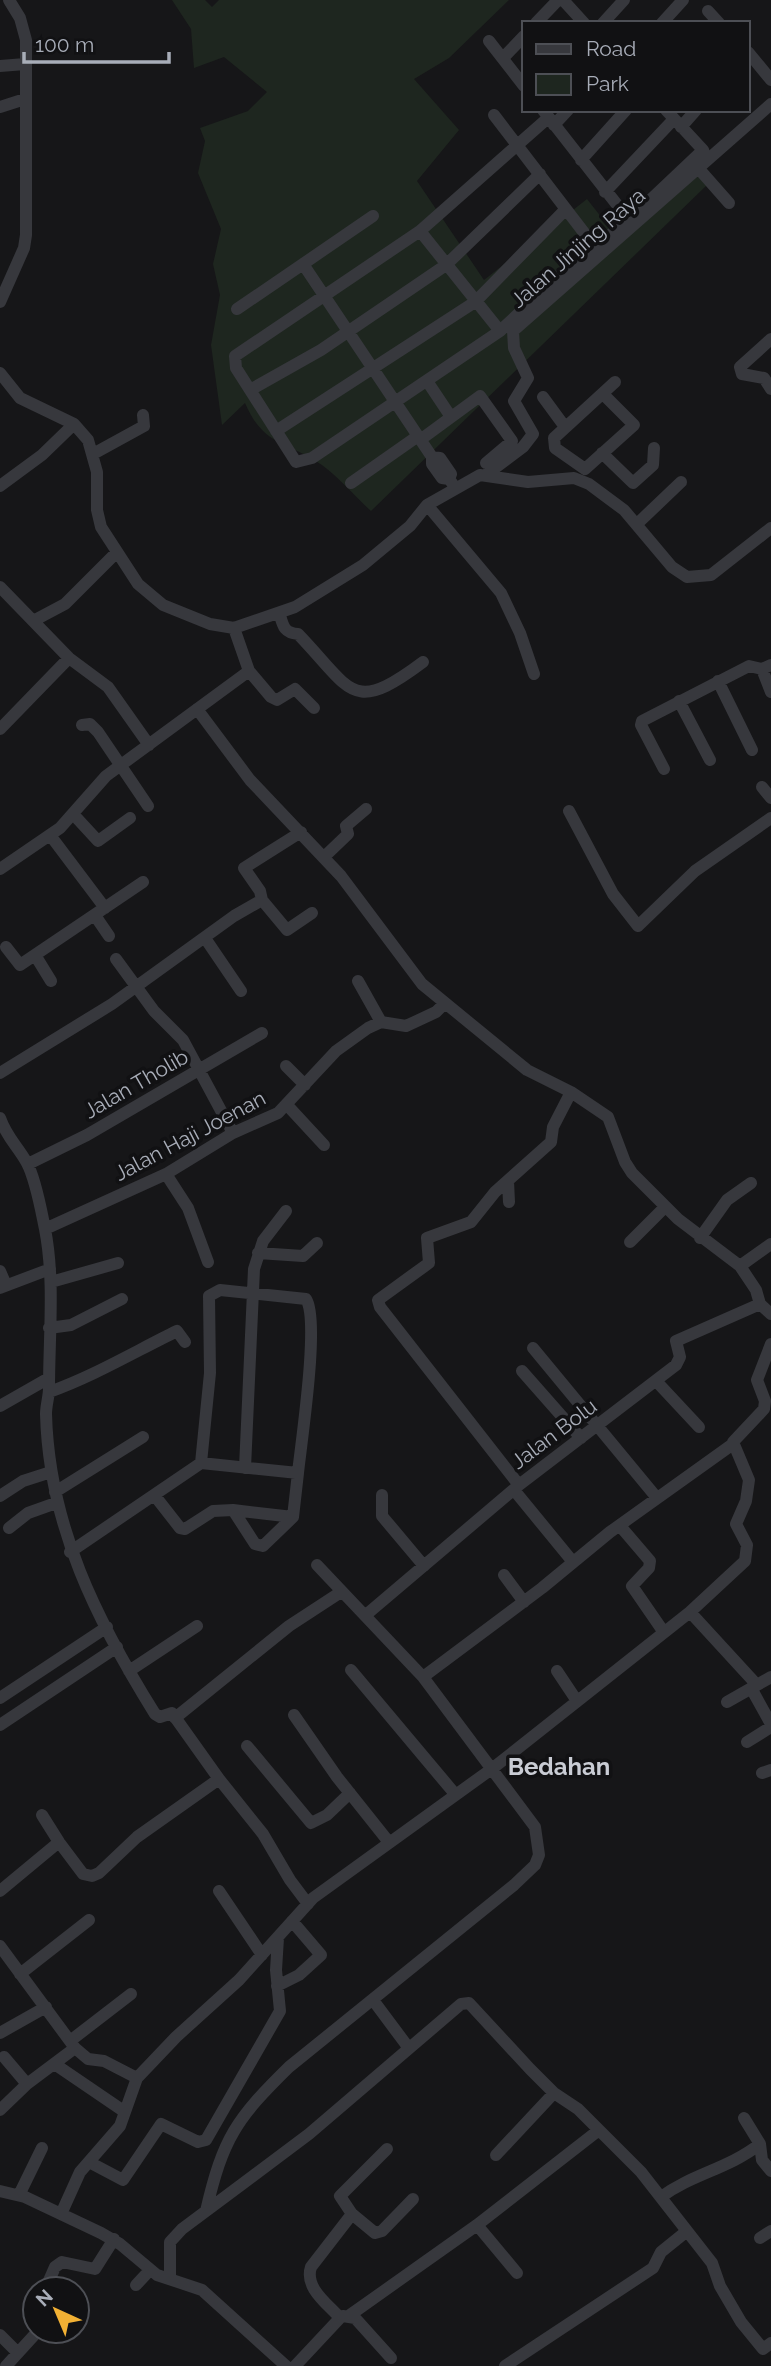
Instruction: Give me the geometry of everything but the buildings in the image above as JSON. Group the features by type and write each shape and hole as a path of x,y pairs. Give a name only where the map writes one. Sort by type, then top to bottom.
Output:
{"street":[{"path":"0,302 24,248 26,40 20,18 9,0"},
{"path":"605,21 624,0"},
{"path":"664,21 683,0"},
{"path":"538,21 563,1 582,21"},
{"path":"708,11 717,21"},
{"path":"503,58 522,38"},
{"path":"489,41 522,83"},
{"path":"750,54 771,80"},
{"path":"0,66 25,64"},
{"path":"0,107 25,99"},
{"name":"Jalan Jinjing Raya","path":"487,468 523,447 533,434 514,401 528,378 512,341 513,331 703,159 771,104"},
{"path":"581,160 623,112"},
{"path":"605,192 674,119 691,112"},
{"path":"494,115 595,247"},
{"path":"629,220 548,118 420,231 235,356 236,368 294,461 301,463 500,331 595,247 629,220 703,159"},
{"path":"674,119 703,159 729,203"},
{"path":"250,390 321,351 347,330 446,265 540,174"},
{"path":"276,431 475,302 566,209"},
{"path":"237,309 373,216"},
{"path":"420,231 500,331"},
{"path":"303,264 432,457 440,458 451,474 452,483"},
{"path":"771,339 740,367 742,374 764,378 771,389"},
{"path":"0,373 20,398 74,424 84,434 93,454 99,518 116,553 138,584 163,605 195,620 234,628 279,615 363,565 411,526 428,505 452,483 487,468 512,441 480,396 351,483"},
{"path":"427,381 451,418"},
{"path":"603,394 634,425 585,469 552,443 565,427 615,382"},
{"path":"543,397 565,427"},
{"path":"93,454 144,426 143,415"},
{"path":"0,486 42,455 74,424"},
{"path":"602,453 633,483 653,465 654,448"},
{"path":"574,478 577,464"},
{"path":"487,468 528,482 574,478 612,499 672,567 694,578 711,575 768,534"},
{"path":"636,524 681,482"},
{"path":"428,505 501,593 520,633 534,674"},
{"path":"33,621 65,604 116,553"},
{"path":"0,587 69,658 108,687 149,745"},
{"path":"279,615 283,627 289,633 299,634 349,688 362,694 378,692 399,682 423,663"},
{"path":"234,628 249,671 271,698 277,700 295,689 314,708"},
{"path":"0,729 69,658"},
{"path":"664,769 641,725 642,721 749,666 766,667 771,692"},
{"path":"0,869 74,815 86,795 120,766 249,671"},
{"path":"718,681 752,750"},
{"path":"678,701 710,760"},
{"path":"197,709 250,780 324,857 411,971 444,1004 527,1070 571,1092 608,1117 625,1162 664,1207 700,1238 740,1266 756,1290 760,1304 771,1314"},
{"path":"82,724 90,724 98,732 148,806"},
{"path":"762,787 771,798"},
{"path":"324,857 348,834 346,826 366,809"},
{"path":"569,811 613,894 638,926 695,871 771,818"},
{"path":"74,815 98,841 130,818"},
{"path":"301,832 244,868 260,891 262,900 287,930 312,913"},
{"path":"50,835 100,912 109,936"},
{"path":"6,947 20,965 143,882"},
{"path":"0,1073 138,986 262,900"},
{"path":"205,938 241,991"},
{"path":"35,956 51,981"},
{"path":"116,959 138,986 154,1012 183,1040 233,1133"},
{"path":"358,981 381,1022 405,1026 436,1012 444,1004"},
{"name":"Jalan Haji Joenan","path":"45,1229 166,1174 233,1133 287,1105 345,1044 381,1022"},
{"name":"Jalan Tholib","path":"27,1164 87,1135 261,1033"},
{"path":"286,1066 305,1085"},
{"path":"571,1092 553,1127 551,1142 508,1181 467,1225 426,1238 429,1263 386,1291 378,1303 573,1562"},
{"path":"287,1105 324,1145"},
{"path":"0,1118 8,1139 27,1164 45,1229 50,1275 49,1392 46,1411 51,1472 70,1552 129,1671 155,1714 160,1717 171,1712 263,1834 290,1880 308,1903"},
{"path":"166,1174 188,1208 208,1262"},
{"path":"508,1181 509,1202"},
{"path":"700,1238 727,1200 751,1183"},
{"path":"630,1242 664,1207"},
{"path":"246,1468 253,1296 258,1253 273,1225 286,1211"},
{"path":"258,1253 303,1256 317,1243"},
{"path":"740,1266 771,1244"},
{"path":"0,1272 3,1286 118,1263"},
{"path":"201,1463 210,1373 209,1296 220,1290 253,1296 301,1298 309,1303 308,1386 293,1517 272,1539 259,1546 233,1510"},
{"path":"49,1328 71,1325 122,1299"},
{"name":"Jalan Bolu","path":"366,1614 517,1487 657,1382 680,1361 675,1343 681,1337 760,1304"},
{"path":"49,1392 89,1375 155,1339 177,1331 185,1342"},
{"path":"423,1676 524,1602 657,1498 733,1444 764,1409 765,1401 757,1380 771,1344"},
{"path":"533,1348 657,1498"},
{"path":"522,1371 581,1438"},
{"path":"0,1406 48,1378"},
{"path":"657,1382 699,1427"},
{"path":"9,1528 143,1437"},
{"path":"61,2214 73,2184 120,2126 137,2078 163,2049 239,1980 308,1903 388,1841 493,1768 690,1612 748,1557 747,1545 736,1524 746,1502 749,1480 745,1465 733,1444"},
{"path":"70,1552 201,1463 298,1473"},
{"path":"0,1496 23,1481 51,1472"},
{"path":"382,1495 382,1516 424,1566"},
{"path":"155,1496 180,1528 185,1529 217,1510 293,1517"},
{"path":"621,1527 650,1561 649,1568 632,1586 663,1632"},
{"path":"206,2211 221,2156 237,2123 263,2093 289,2067 535,1865 540,1847 535,1827 423,1676 317,1565"},
{"path":"504,1575 524,1602"},
{"path":"175,1717 289,1626 341,1592"},
{"path":"690,1612 754,1686 771,1726 747,1742"},
{"path":"129,1671 197,1626"},
{"path":"0,1698 107,1627"},
{"path":"0,1725 117,1647"},
{"path":"351,1671 455,1794"},
{"path":"557,1671 577,1701"},
{"path":"727,1702 771,1677"},
{"path":"294,1715 388,1841"},
{"path":"247,1746 311,1823 327,1815 350,1793"},
{"path":"42,1815 83,1874 92,1876 156,1823 219,1779"},
{"path":"0,1891 59,1842"},
{"path":"219,1891 262,1955"},
{"path":"20,1974 89,1920"},
{"path":"277,1986 299,1975 321,1955 292,1921"},
{"path":"201,2143 210,2134 278,2016 278,1938"},
{"path":"0,1946 72,2045 88,2059 104,2061 137,2078"},
{"path":"0,2110 27,2084 56,2064 72,2045 131,1994"},
{"path":"373,2000 408,2047"},
{"path":"170,2279 170,2242 206,2211 309,2134 461,2004 469,2003 554,2093 578,2109 618,2147 661,2197 715,2268 720,2286 741,2322 763,2349 771,2343"},
{"path":"0,2033 46,2007"},
{"path":"4,2057 27,2084"},
{"path":"56,2064 125,2112"},
{"path":"496,2155 554,2093"},
{"path":"744,2118 764,2152 771,2171"},
{"path":"89,2162 123,2180 161,2124 221,2156"},
{"path":"295,2366 345,2317 477,2225 599,2130"},
{"path":"19,2195 42,2148"},
{"path":"387,2149 340,2196 352,2214 375,2233 382,2231 413,2199"},
{"path":"661,2197 683,2183 764,2152"},
{"path":"0,2191 19,2195 114,2239 150,2270 202,2290 286,2366"},
{"path":"352,2214 308,2275 313,2288 391,2358"},
{"path":"477,2225 517,2273"},
{"path":"505,2366 653,2268 661,2252 687,2231"},
{"path":"52,2275 57,2265 62,2262 95,2269 114,2239"},
{"path":"136,2285 150,2270"},
{"path":"0,2334 18,2353"},
{"path":"6,2366 25,2345"}],"green space":[{"path":"172,0 205,0 212,7 219,0 509,0 449,58 414,79 459,130 417,181 484,280 587,199 613,232 691,161 708,184 371,511 322,465 266,434 258,426 245,403 222,425 211,345 220,295 213,264 221,229 198,173 205,141 200,128 248,111 267,92 224,57 194,68 191,29"}],"district":[{"name":"Bedahan","path":"559,1767"}]}
